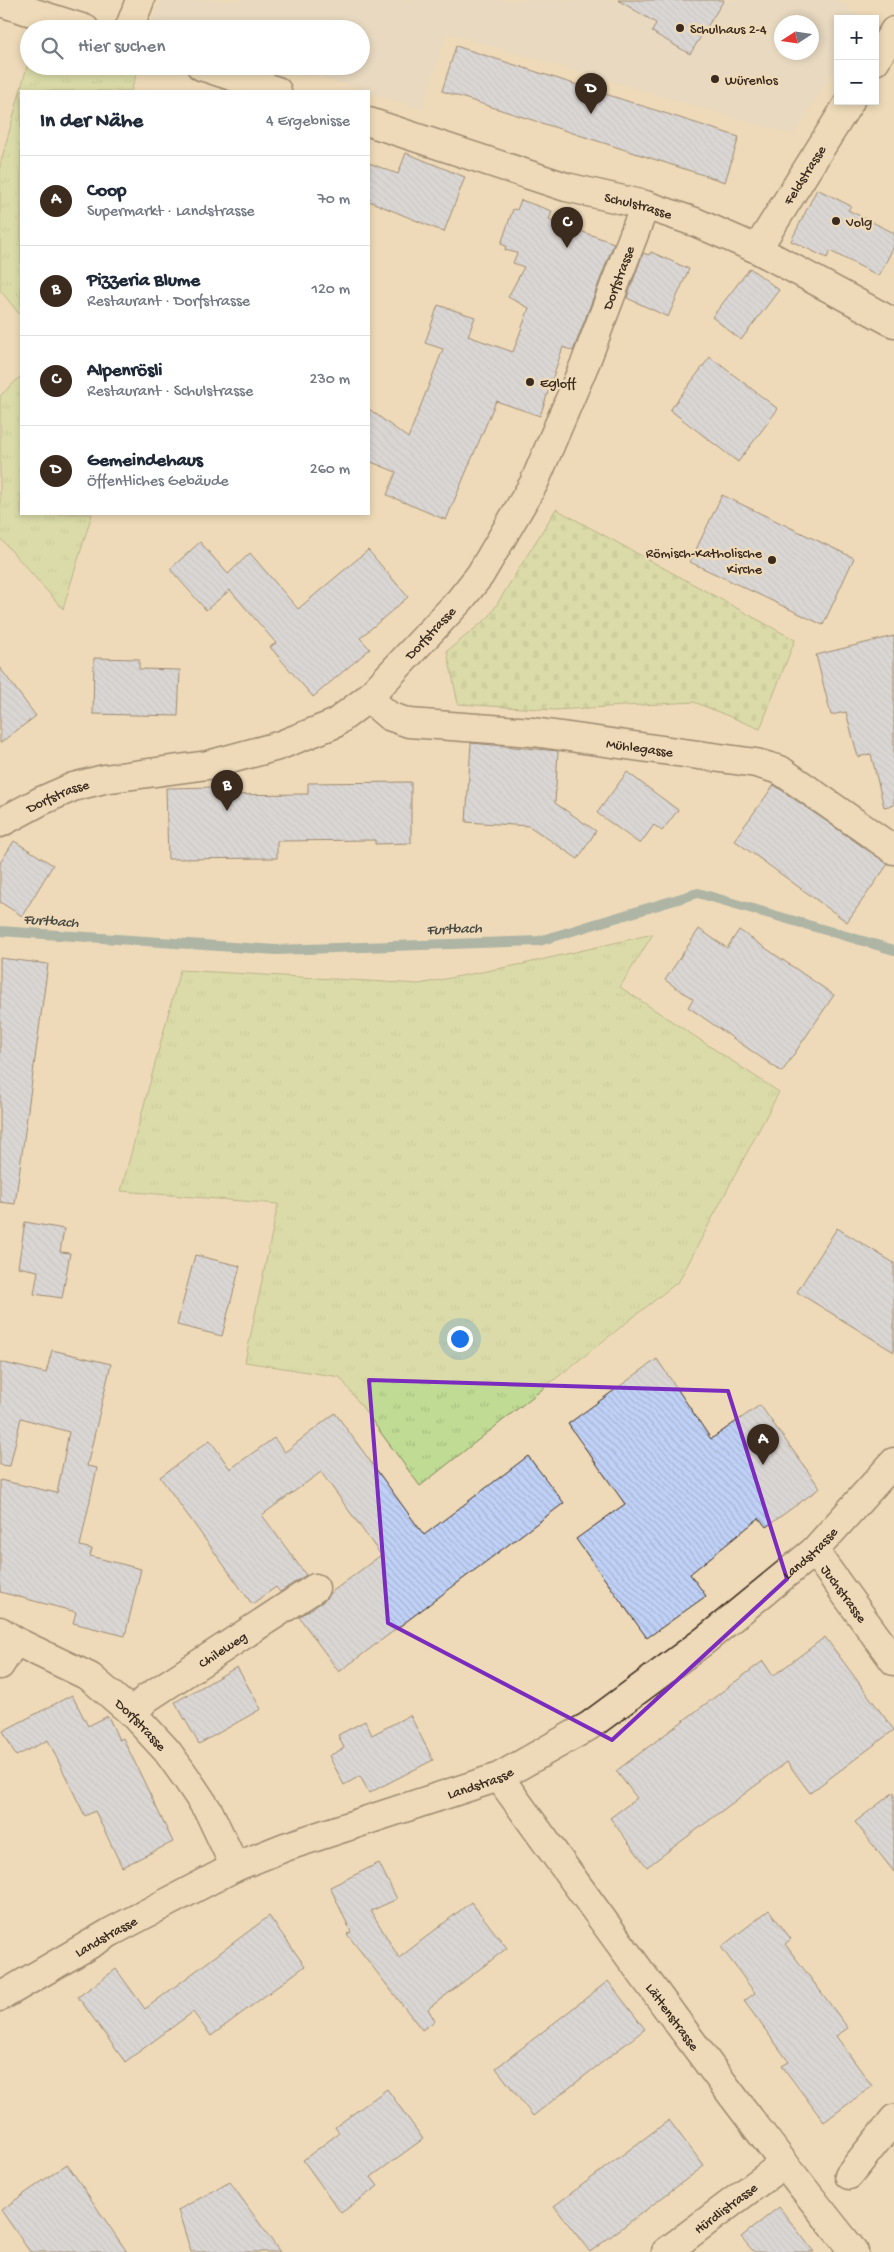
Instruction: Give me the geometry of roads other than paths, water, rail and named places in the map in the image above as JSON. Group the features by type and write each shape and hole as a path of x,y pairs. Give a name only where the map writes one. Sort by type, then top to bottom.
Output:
{"street":[{"path":"132,20 140,0"},
{"path":"0,2 57,20"},
{"path":"876,60 894,31"},
{"path":"229,75 274,90"},
{"name":"Feldstrasse","path":"757,249 847,105"},
{"name":"Schulstrasse","path":"370,122 566,187 645,205 696,222 757,249 894,323"},
{"name":"Dorfstrasse","path":"0,823 73,787 104,779 208,765 278,746 334,724 368,698 460,600 475,581 534,483 576,386 639,225 645,205"},
{"name":"Mühlegasse","path":"368,698 390,716 409,723 533,732 756,763 780,770 894,850"},
{"name":"Landstrasse","path":"0,1997 111,1932 236,1867 285,1846 498,1777 589,1726 704,1641 814,1551 894,1462"},
{"name":"Juchstrasse","path":"814,1551 894,1661"},
{"name":"Chileweg","path":"132,1713 147,1698 315,1588"},
{"path":"0,1665 7,1636"},
{"name":"Dorfstrasse","path":"7,1636 90,1677 132,1713 167,1751 185,1776 209,1812 236,1867"},
{"name":"Lättenstrasse","path":"498,1777 783,2164 854,2252"},
{"path":"850,2175 894,2119"},
{"name":"Hürdlistrasse","path":"666,2252 783,2164"}],"waterway":[{"name":"Furtbach","path":"0,931 276,950 539,941 698,893 894,950"}],"place":[{"name":"Schulhaus 2-4","path":"680,28"},
{"name":"Würenlos","path":"715,79"},
{"name":"Gemeindehaus","path":"591,114"},
{"name":"Volg","path":"836,221"},
{"name":"Alpenrösli","path":"567,248"},
{"name":"Egloff","path":"530,382"},
{"name":"Römisch-Katholische Kirche","path":"772,560"},
{"name":"Pizzeria Blume","path":"227,811"},
{"name":"Coop","path":"763,1465"}]}
